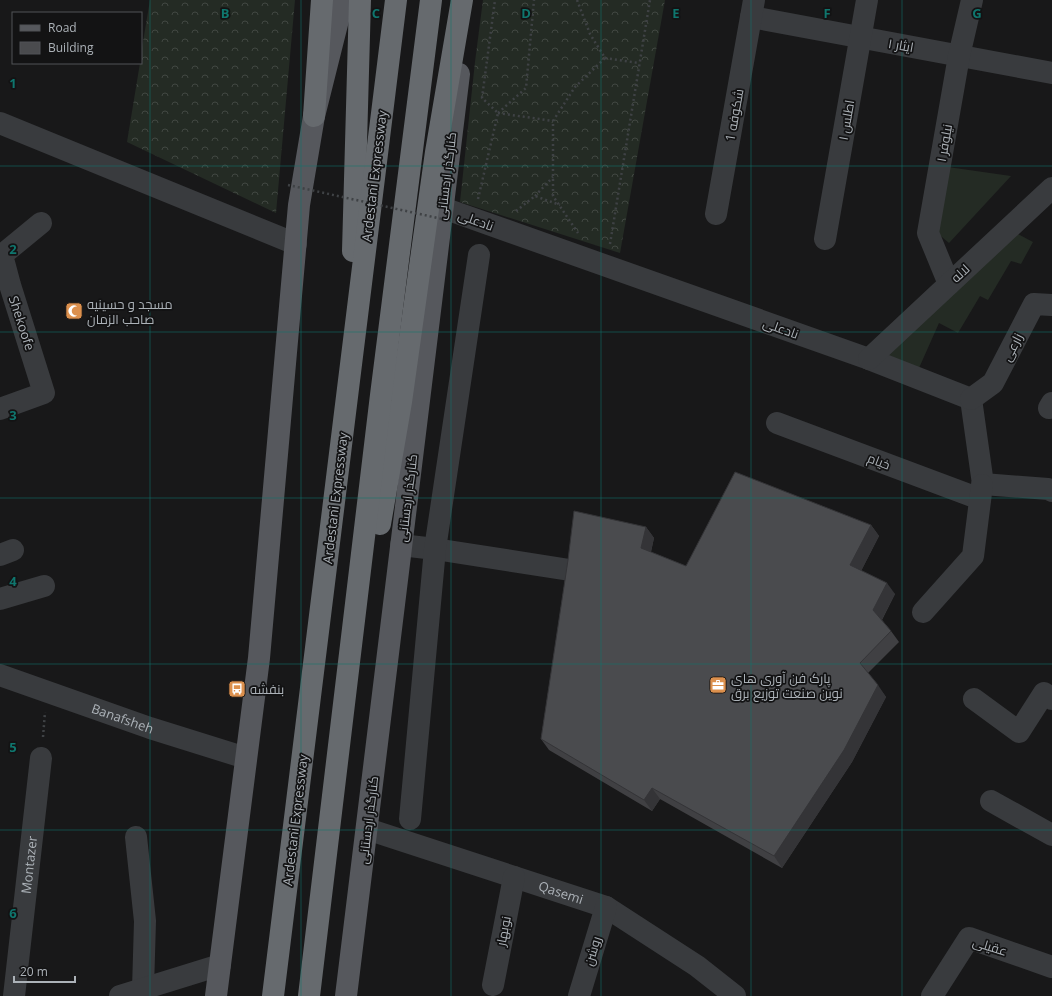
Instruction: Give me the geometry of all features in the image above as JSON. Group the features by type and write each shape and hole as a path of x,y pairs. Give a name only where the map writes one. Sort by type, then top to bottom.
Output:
{"highway":[{"path":"314,116 322,0"},
{"path":"349,388 360,0"},
{"name":"Ardestani Expressway","path":"273,996 396,0"},
{"path":"309,996 381,395 431,0"},
{"path":"332,801 401,402 436,152 462,0"}],"main road":[{"path":"216,996 259,658 299,205 314,116 343,0"},
{"name":"کنارگذر اردستانی","path":"346,996 468,0"}],"street":[{"name":"اطلس ۱","path":"825,239 867,0"},
{"name":"نیلوفر ۱","path":"949,284 928,233 959,56 972,0"},
{"name":"ایثار ۱","path":"753,8 860,38 1052,73"},
{"name":"شکوفه 1","path":"716,214 753,8"},
{"path":"0,123 296,244"},
{"name":"لاله","path":"869,359 1052,188"},
{"name":"نادعلی","path":"443,208 869,359 971,399"},
{"name":"Shekoofe","path":"0,409 44,393 2,255 41,223"},
{"path":"410,819 435,549 479,255"},
{"name":"زارعی","path":"971,399 993,383 1034,304 1052,306"},
{"path":"923,612 973,556 982,492 971,399"},
{"name":"خیام","path":"777,423 982,492"},
{"path":"982,492 1048,489 1052,491"},
{"path":"401,545 576,571"},
{"path":"0,599 44,586"},
{"name":"Banafsheh","path":"0,675 150,728 246,758"},
{"path":"974,699 1019,732 1044,693 1052,699"},
{"name":"Montazer","path":"14,996 41,758"},
{"path":"991,800 1052,835"},
{"name":"Qasemi","path":"366,829 606,907 697,966 735,996"},
{"path":"136,837 145,921 143,989"},
{"name":"نوبهار","path":"493,985 514,877"},
{"name":"روشن","path":"579,996 606,907"},
{"name":"عقیلی","path":"932,996 969,938 1052,967"},
{"path":"120,996 143,989 178,987 220,965"}],"path":[{"path":"495,0 482,98 498,113 553,121"},
{"path":"477,204 498,113 526,88 534,0"},
{"path":"577,0 590,34 605,58 639,63"},
{"path":"604,243 610,245 650,0"},
{"path":"574,254 578,233 554,196 553,121 575,87 605,58"},
{"path":"513,214 535,196 553,176"},
{"path":"288,185 474,226"},
{"path":"535,196 560,205"},
{"path":"571,231 585,236"},
{"path":"41,758 46,692"}],"green space":[{"path":"150,0 295,0 276,213 127,142 140,64 142,64 142,48"},
{"path":"483,0 665,0 620,253 460,202"},
{"path":"948,167 1011,176 949,243 936,232"},
{"path":"1012,231 1033,242 1021,264 1011,261 988,300 980,296 958,333 939,323 919,368 885,354"}],"building":[{"name":"پارک فن آوری های نوین صنعت توزیع برق","path":"735,472 871,525 850,565 887,583 873,610 891,631 860,663 878,685 844,750 774,856 652,788 644,800 541,739 574,511 646,527 641,548 686,566"}],"place":[{"name":"مسجد و حسینیه صاحب الزمان","path":"74,311"},
{"name":"پارک فن آوری های نوین صنعت توزیع برق","path":"718,685"},
{"name":"بنفشه","path":"237,689"}]}
